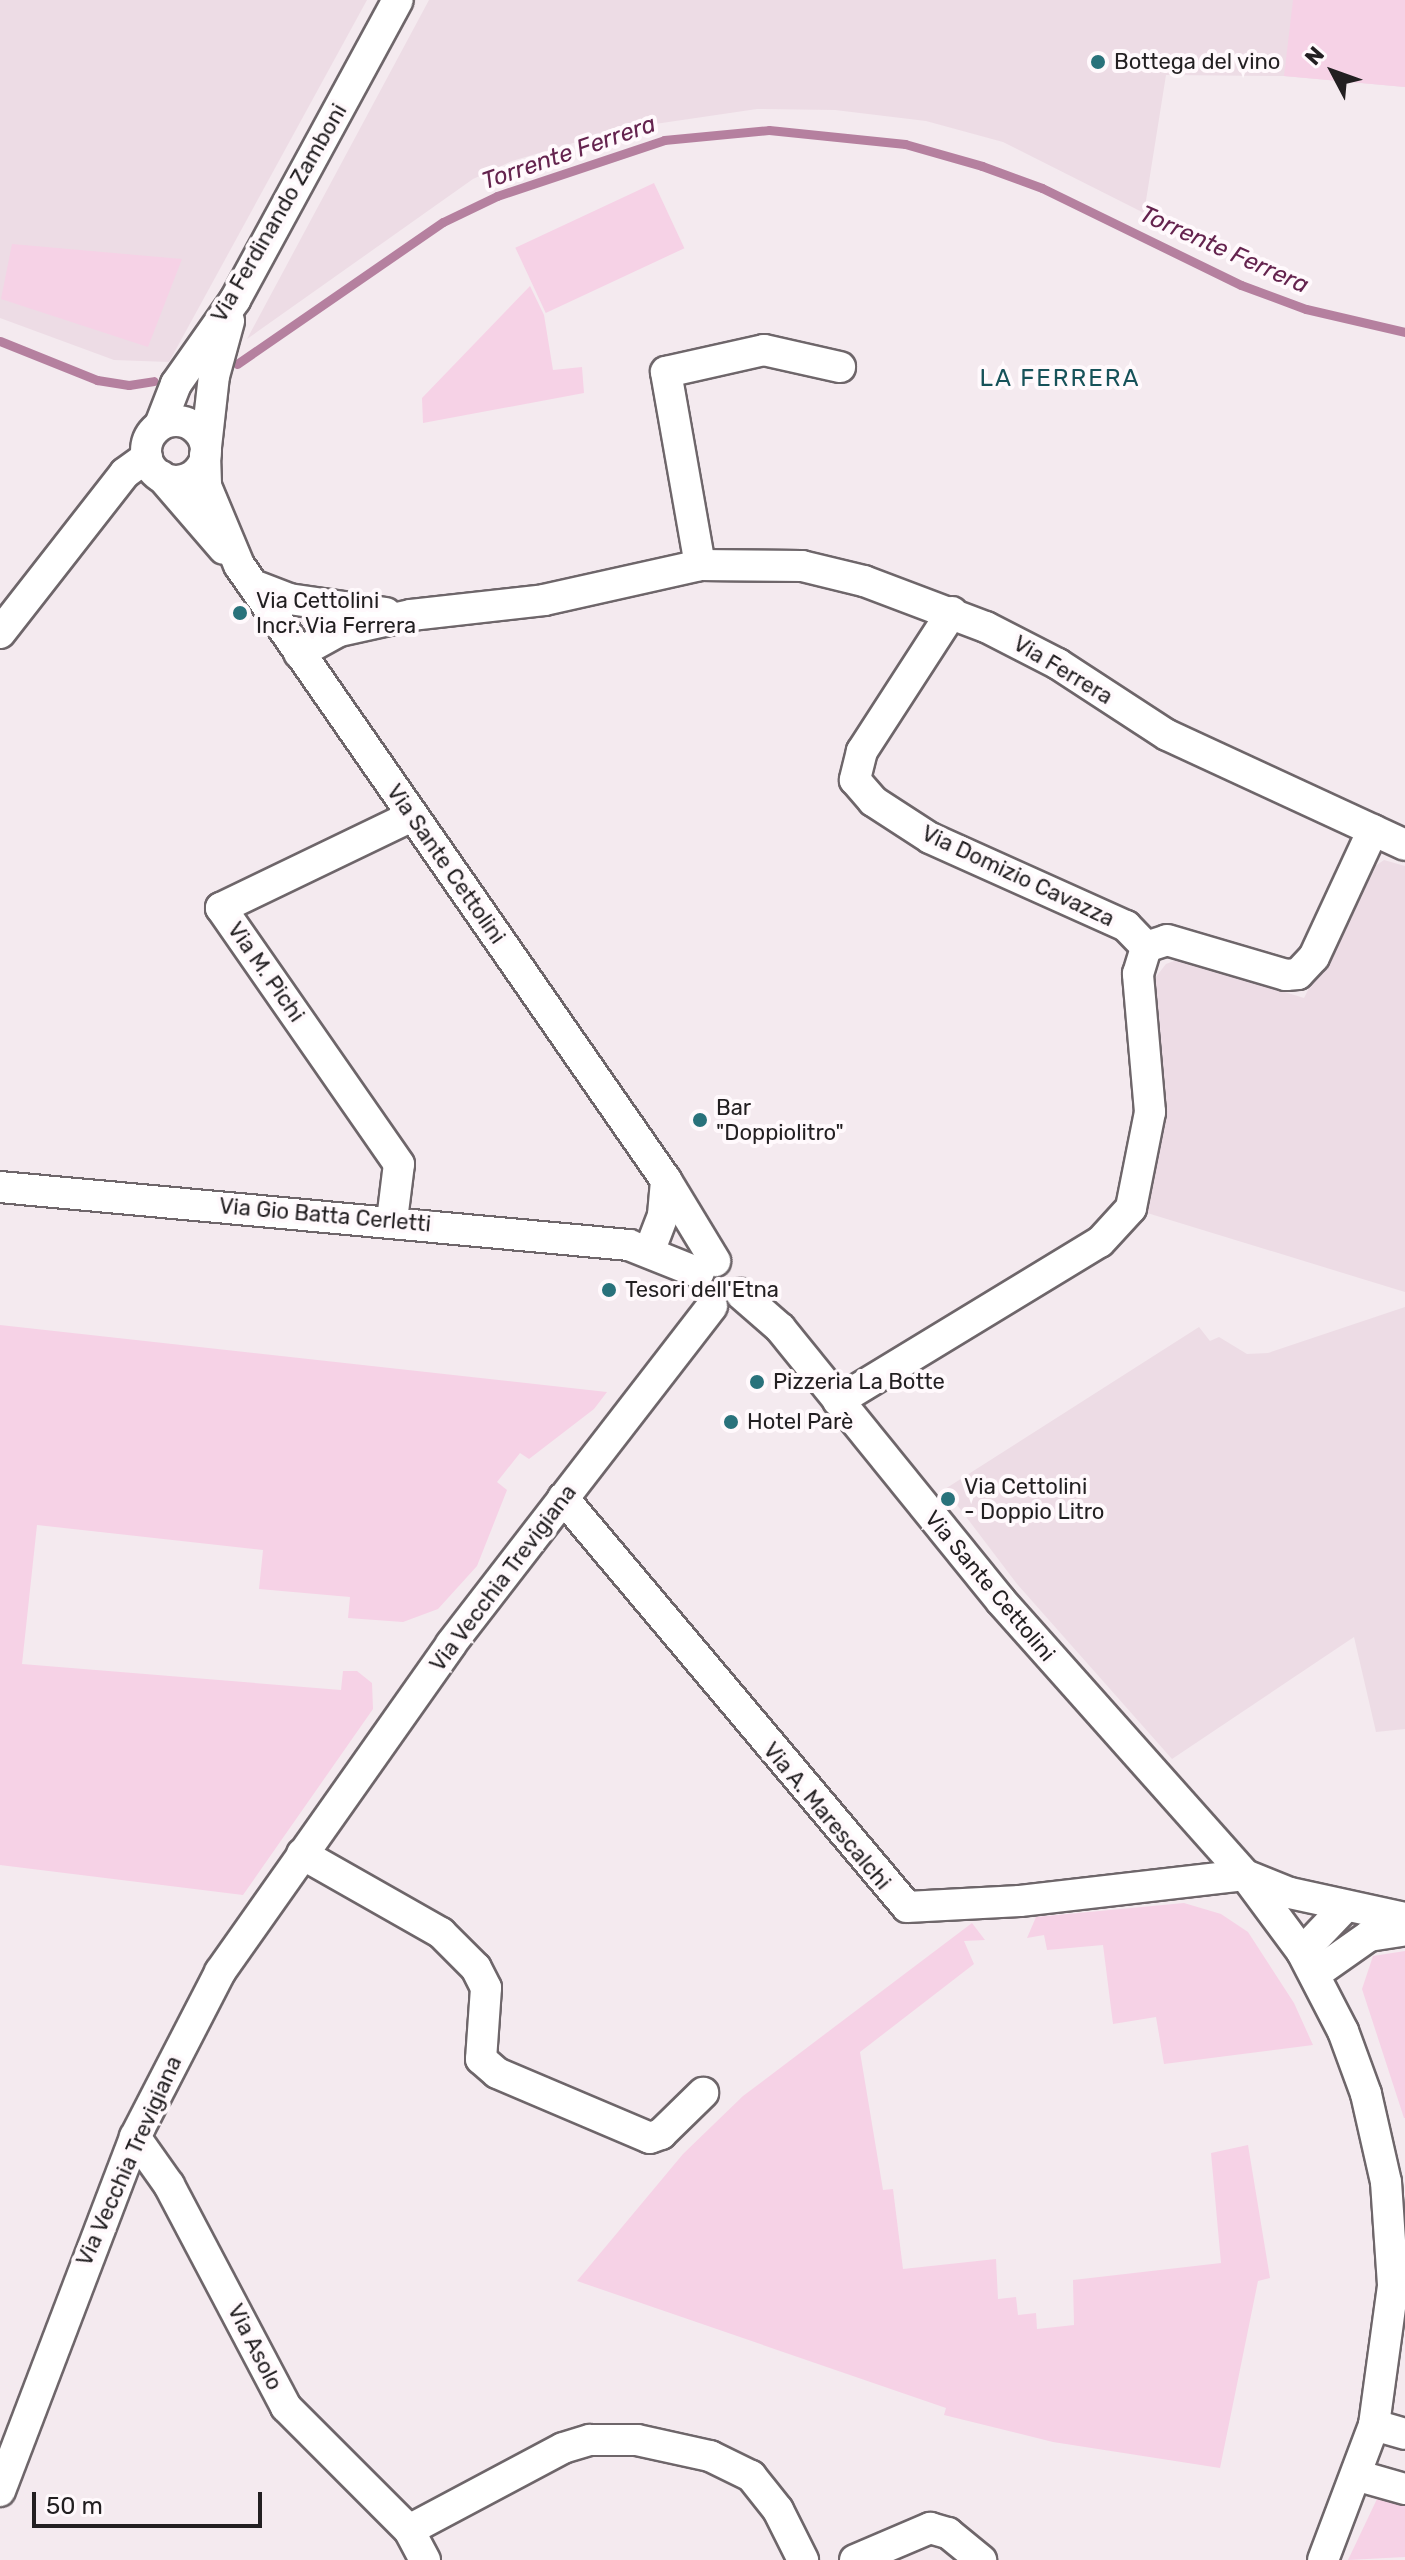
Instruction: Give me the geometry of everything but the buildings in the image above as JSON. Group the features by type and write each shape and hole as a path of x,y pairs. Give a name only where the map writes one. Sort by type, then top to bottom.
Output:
{"street":[{"name":"Via Ferdinando Zamboni","path":"154,467 149,439 160,425 176,384 235,300 398,0"},
{"name":"Via Sante Cettolini","path":"235,300 214,376 206,451 206,486 246,575 666,1180 707,1267 698,1293 712,1306"},
{"path":"700,565 666,372 764,350 840,367"},
{"path":"0,633 125,473 154,467 189,477 206,451 199,431 185,422 160,425"},
{"path":"154,467 246,575"},
{"name":"Via Ferrera","path":"299,653 339,631 411,615 544,600 700,565 802,566 864,581 952,612 1058,664 1167,735 1405,845"},
{"name":"Via Ferrera","path":"246,575 289,599 411,615"},
{"name":"Via Domizio Cavazza","path":"952,612 862,751 855,780 873,801 930,838 1126,926 1146,947"},
{"name":"Via M. Pichi","path":"392,1220 399,1164 221,908 412,816"},
{"path":"838,1401 1100,1242 1131,1208 1150,1112 1138,974 1146,947 1167,940 1286,975 1298,974 1314,957 1373,830"},
{"path":"649,1252 663,1215 666,1180"},
{"name":"Via Gio Batta Cerletti","path":"0,1187 392,1220 629,1245 707,1267"},
{"name":"Via Sante Cettolini","path":"707,1267 729,1262 741,1272 741,1294 780,1328 1070,1682 1245,1875 1309,1963 1366,2094 1386,2182 1393,2286 1374,2425 1359,2476 1323,2560"},
{"path":"712,1306 732,1305 741,1294"},
{"name":"Via Vecchia Trevigiana","path":"0,2491 135,2137 220,1972 302,1854 563,1498 712,1306"},
{"name":"Via A. Marescalchi","path":"563,1498 907,1907 1020,1901 1245,1875"},
{"path":"302,1854 441,1933 476,1968 486,1988 481,2059 497,2073 650,2138 661,2134 703,2093"},
{"path":"1245,1875 1345,1907 1405,1918"},
{"path":"1309,1963 1345,1907"},
{"path":"1309,1963 1369,1936 1405,1930"},
{"name":"Via Asolo","path":"135,2137 190,2223 286,2407 409,2530 425,2560"},
{"path":"1374,2425 1405,2434"},
{"path":"409,2530 563,2448 590,2440 637,2440 710,2456 751,2476 778,2510 803,2560"},
{"path":"1359,2476 1405,2489"},
{"path":"855,2560 930,2528 948,2533 981,2560"}],"shaded area":[{"path":"0,0 367,0 169,362 114,360 0,318"},
{"path":"429,0 1405,0 1405,87 1284,76 1166,75 1144,213 1003,142 926,121 835,110 757,109 621,129 512,161 473,179 247,339"},
{"path":"1293,0 1405,0 1405,87 1284,76"},
{"path":"654,183 684,248 546,313 515,248"},
{"path":"12,244 182,259 148,347 1,299"},
{"path":"530,286 544,315 553,370 582,367 584,393 423,423 422,398"},
{"path":"1384,860 1405,866 1405,1292 1144,1212 1165,1087 1155,978 1166,964 1179,959 1304,998 1368,871"},
{"path":"1405,1307 1405,1729 1376,1732 1354,1637 1172,1759 1017,1584 945,1489 1199,1327 1210,1341 1219,1337 1247,1354 1268,1353"},
{"path":"0,1325 607,1392 594,1409 529,1459 520,1453 497,1482 507,1490 477,1566 438,1609 403,1622 348,1618 350,1597 259,1589 263,1550 37,1525 22,1664 341,1690 343,1671 357,1671 372,1683 373,1709 243,1895 0,1865"},
{"path":"1184,1903 1221,1914 1248,1932 1294,2003 1313,2045 1164,2064 1156,2017 1113,2024 1103,1945 1047,1950 1044,1935 1027,1938 1036,1917"},
{"path":"972,1923 985,1940 964,1941 974,1964 860,2052 883,2190 893,2189 903,2269 996,2259 998,2299 1016,2297 1018,2315 1036,2313 1037,2329 1074,2325 1073,2280 1221,2263 1211,2153 1248,2145 1270,2278 1258,2281 1220,2468 1053,2442 944,2415 946,2408 577,2281 683,2154 743,2096"},
{"path":"1405,1951 1404,2118 1362,1989 1373,1956"},
{"path":"1377,2499 1405,2503 1405,2557 1348,2560"}],"waterway":[{"name":"Torrente Ferrera","path":"237,364 443,222 497,196 664,140 769,130 905,144 982,166 1042,188 1241,285 1306,309 1405,332"},
{"name":"Torrente Ferrera","path":"0,341 97,380 129,385 154,381"}],"place":[{"name":"Bottega del vino","path":"1098,62"},
{"name":"Via Cettolini Incr. Via Ferrera","path":"240,613"},
{"name":"Bar \"Doppiolitro\"","path":"700,1120"},
{"name":"Tesori dell'Etna","path":"609,1290"},
{"name":"Pizzeria La Botte","path":"757,1382"},
{"name":"Hotel Parè","path":"731,1422"},
{"name":"Via Cettolini - Doppio Litro","path":"948,1499"}],"district":[{"name":"LA FERRERA","path":"1060,379"}]}
